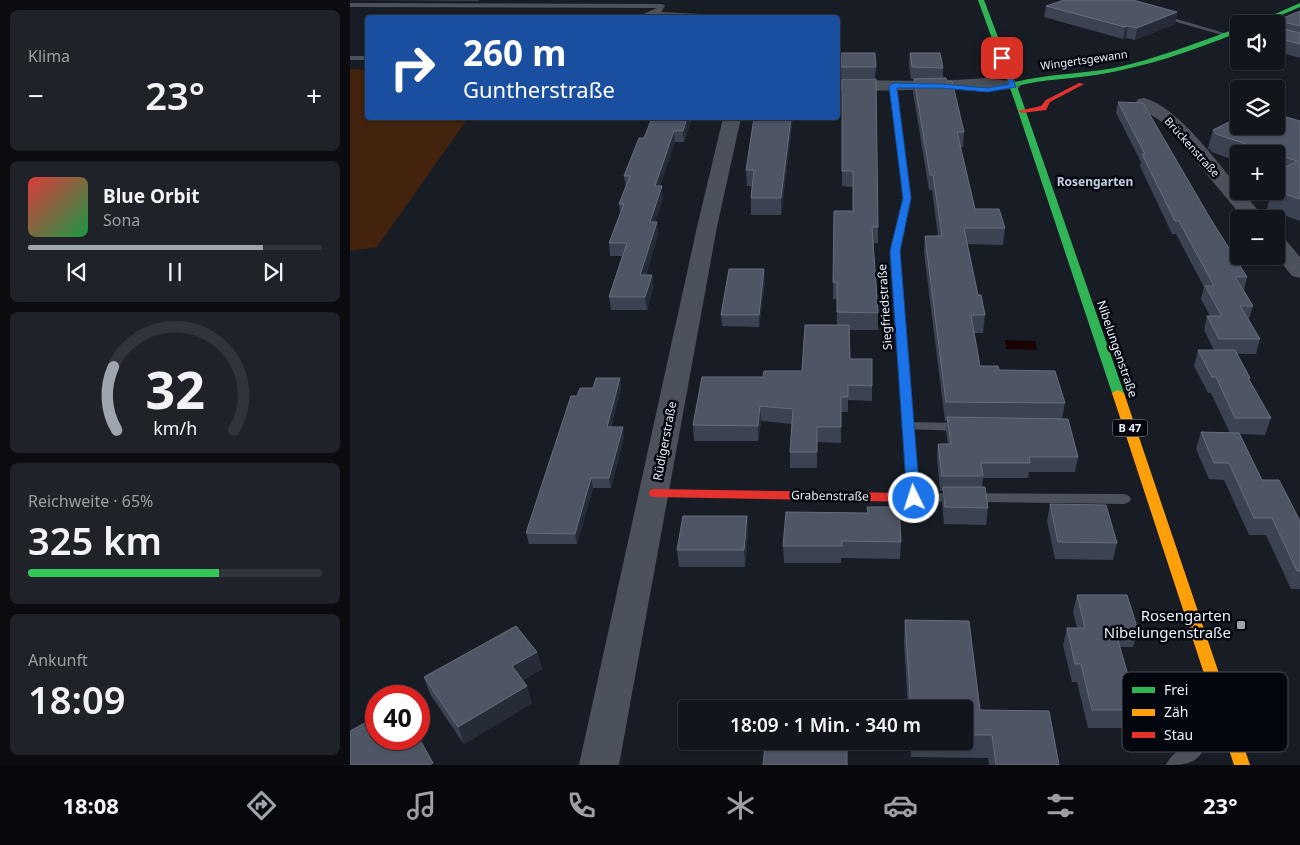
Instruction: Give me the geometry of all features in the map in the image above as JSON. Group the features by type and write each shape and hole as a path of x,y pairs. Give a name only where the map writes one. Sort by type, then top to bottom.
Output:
{"main road":[{"name":"Nibelungenstraße","path":"981,0 1013,85 1212,672"},
{"path":"1276,15 1300,5"},
{"name":"Wingertsgewann","path":"1013,85 1029,87 1134,74 1162,59 1230,34"},
{"path":"1002,58 1017,64"},
{"path":"1038,69 1083,79"},
{"path":"1022,112 1044,108 1048,101 1083,79"},
{"name":"Siegfriedstraße","path":"893,86 907,198 895,251 914,498"},
{"name":"Grabenstraße","path":"655,493 914,498"},
{"name":"Nibelungenstraße","path":"1238,752 1242,765"}],"street":[{"path":"840,85 940,86 988,90 1013,85"},
{"name":"Brückenstraße","path":"1144,103 1170,119 1247,210"},
{"name":"Rüdigerstraße","path":"599,765 707,227 732,120"},
{"path":"1285,254 1300,271"}],"lane":[{"path":"350,5 663,3 659,11 647,15"},
{"path":"476,15 486,5"},
{"path":"651,14 674,15"},
{"path":"1155,14 1230,32"},
{"path":"350,58 365,58"},
{"path":"908,426 975,427"},
{"name":"Grabenstraße","path":"914,498 1124,499"},
{"path":"1175,765 1190,752"}],"shaded area":[{"path":"350,69 365,70 365,120 467,120 377,247 350,251"},
{"path":"1005,340 1035,341 1037,350 1006,349"}],"building":[{"path":"1064,0 1133,0 1177,12 1137,28 1125,27 1046,6"},
{"path":"1300,11 1300,26 1285,22 1285,17"},
{"path":"1285,29 1300,33 1300,44 1285,40"},
{"path":"841,53 875,53 876,67 841,67"},
{"path":"910,53 940,53 943,68 912,67"},
{"path":"946,78 947,81 952,81 964,132 957,132 975,209 999,209 1005,228 964,228 978,295 981,295 985,315 971,315 980,366 998,366 999,370 1055,371 1065,403 946,402 925,236 942,236 933,175 930,175 914,79"},
{"path":"842,79 876,79 878,227 872,227 878,313 837,312 837,282 833,282 834,211 853,211 853,171 842,171"},
{"path":"1118,102 1143,103 1230,250 1230,265 1239,265 1247,277 1235,277 1253,306 1240,306 1260,339 1219,339 1207,316 1222,316 1205,286 1214,286 1179,221 1175,221 1142,154 1145,154"},
{"path":"1285,117 1300,121 1300,199 1285,194 1285,167 1297,161 1285,157 1285,145 1249,145 1216,134 1213,130 1230,122 1230,135 1285,135"},
{"path":"651,120 686,120 683,131 674,131 655,186 662,186 650,222 657,222 640,275 652,275 645,297 609,297 627,243 609,243 624,204 619,204 630,176 624,176 639,138 644,138"},
{"path":"754,120 791,120 781,198 751,198 754,170 746,170"},
{"path":"729,269 764,269 759,315 721,315"},
{"path":"805,325 849,325 850,359 872,359 872,386 848,385 848,397 841,397 841,427 817,427 817,452 790,452 793,409 760,406 758,426 693,425 702,377 763,377 764,371 802,371"},
{"path":"1198,350 1235,350 1250,378 1248,378 1271,418 1235,418 1216,377 1212,377"},
{"path":"596,378 620,378 607,427 623,427 609,478 591,478 575,534 526,533 571,396 577,396 580,388 593,388"},
{"path":"947,417 1068,419 1078,457 1029,457 1030,463 981,463 983,476 942,476 938,444 951,444"},
{"path":"1201,432 1239,433 1262,480 1279,480 1300,521 1300,571 1297,571 1272,518 1254,518 1229,463 1214,463"},
{"path":"943,487 985,487 988,508 945,507"},
{"path":"1050,504 1106,505 1117,543 1058,542"},
{"path":"867,507 899,507 901,542 842,541 842,546 783,546 786,512 868,513"},
{"path":"683,516 747,516 744,550 677,550"},
{"path":"1077,595 1127,595 1138,630 1115,630 1127,672 1122,672 1122,710 1092,710 1081,664 1075,664 1067,628 1085,628"},
{"path":"905,620 969,621 980,710 1049,711 1059,765 996,765 992,735 973,735 973,700 910,700"},
{"path":"516,626 537,652 512,666 527,686 458,727 424,677"},
{"path":"365,723 365,750 426,750 433,763 430,765 350,765 350,731"},
{"path":"765,750 847,750 847,765 763,765"}],"traffic: fast":[{"path":"981,0 1019,102 1118,393"},
{"path":"1276,15 1300,5"},
{"path":"1013,85 1033,80 1096,73 1133,66 1204,44 1230,34"}],"traffic: slow":[{"path":"893,86 907,198 895,251 912,475"},
{"path":"1118,393 1211,672"},
{"path":"1238,752 1242,765"}],"traffic: jam":[{"path":"1022,111 1043,108 1048,101 1081,84"},
{"path":"655,493 914,498 912,475"}],"place":[{"name":"Rosengarten Nibelungenstraße","path":"1241,625"}],"district":[{"name":"Rosengarten","path":"1095,182"}],"route":[{"path":"914,498 895,251 907,198 893,86 940,86 988,90 1013,85 1002,58"}]}
